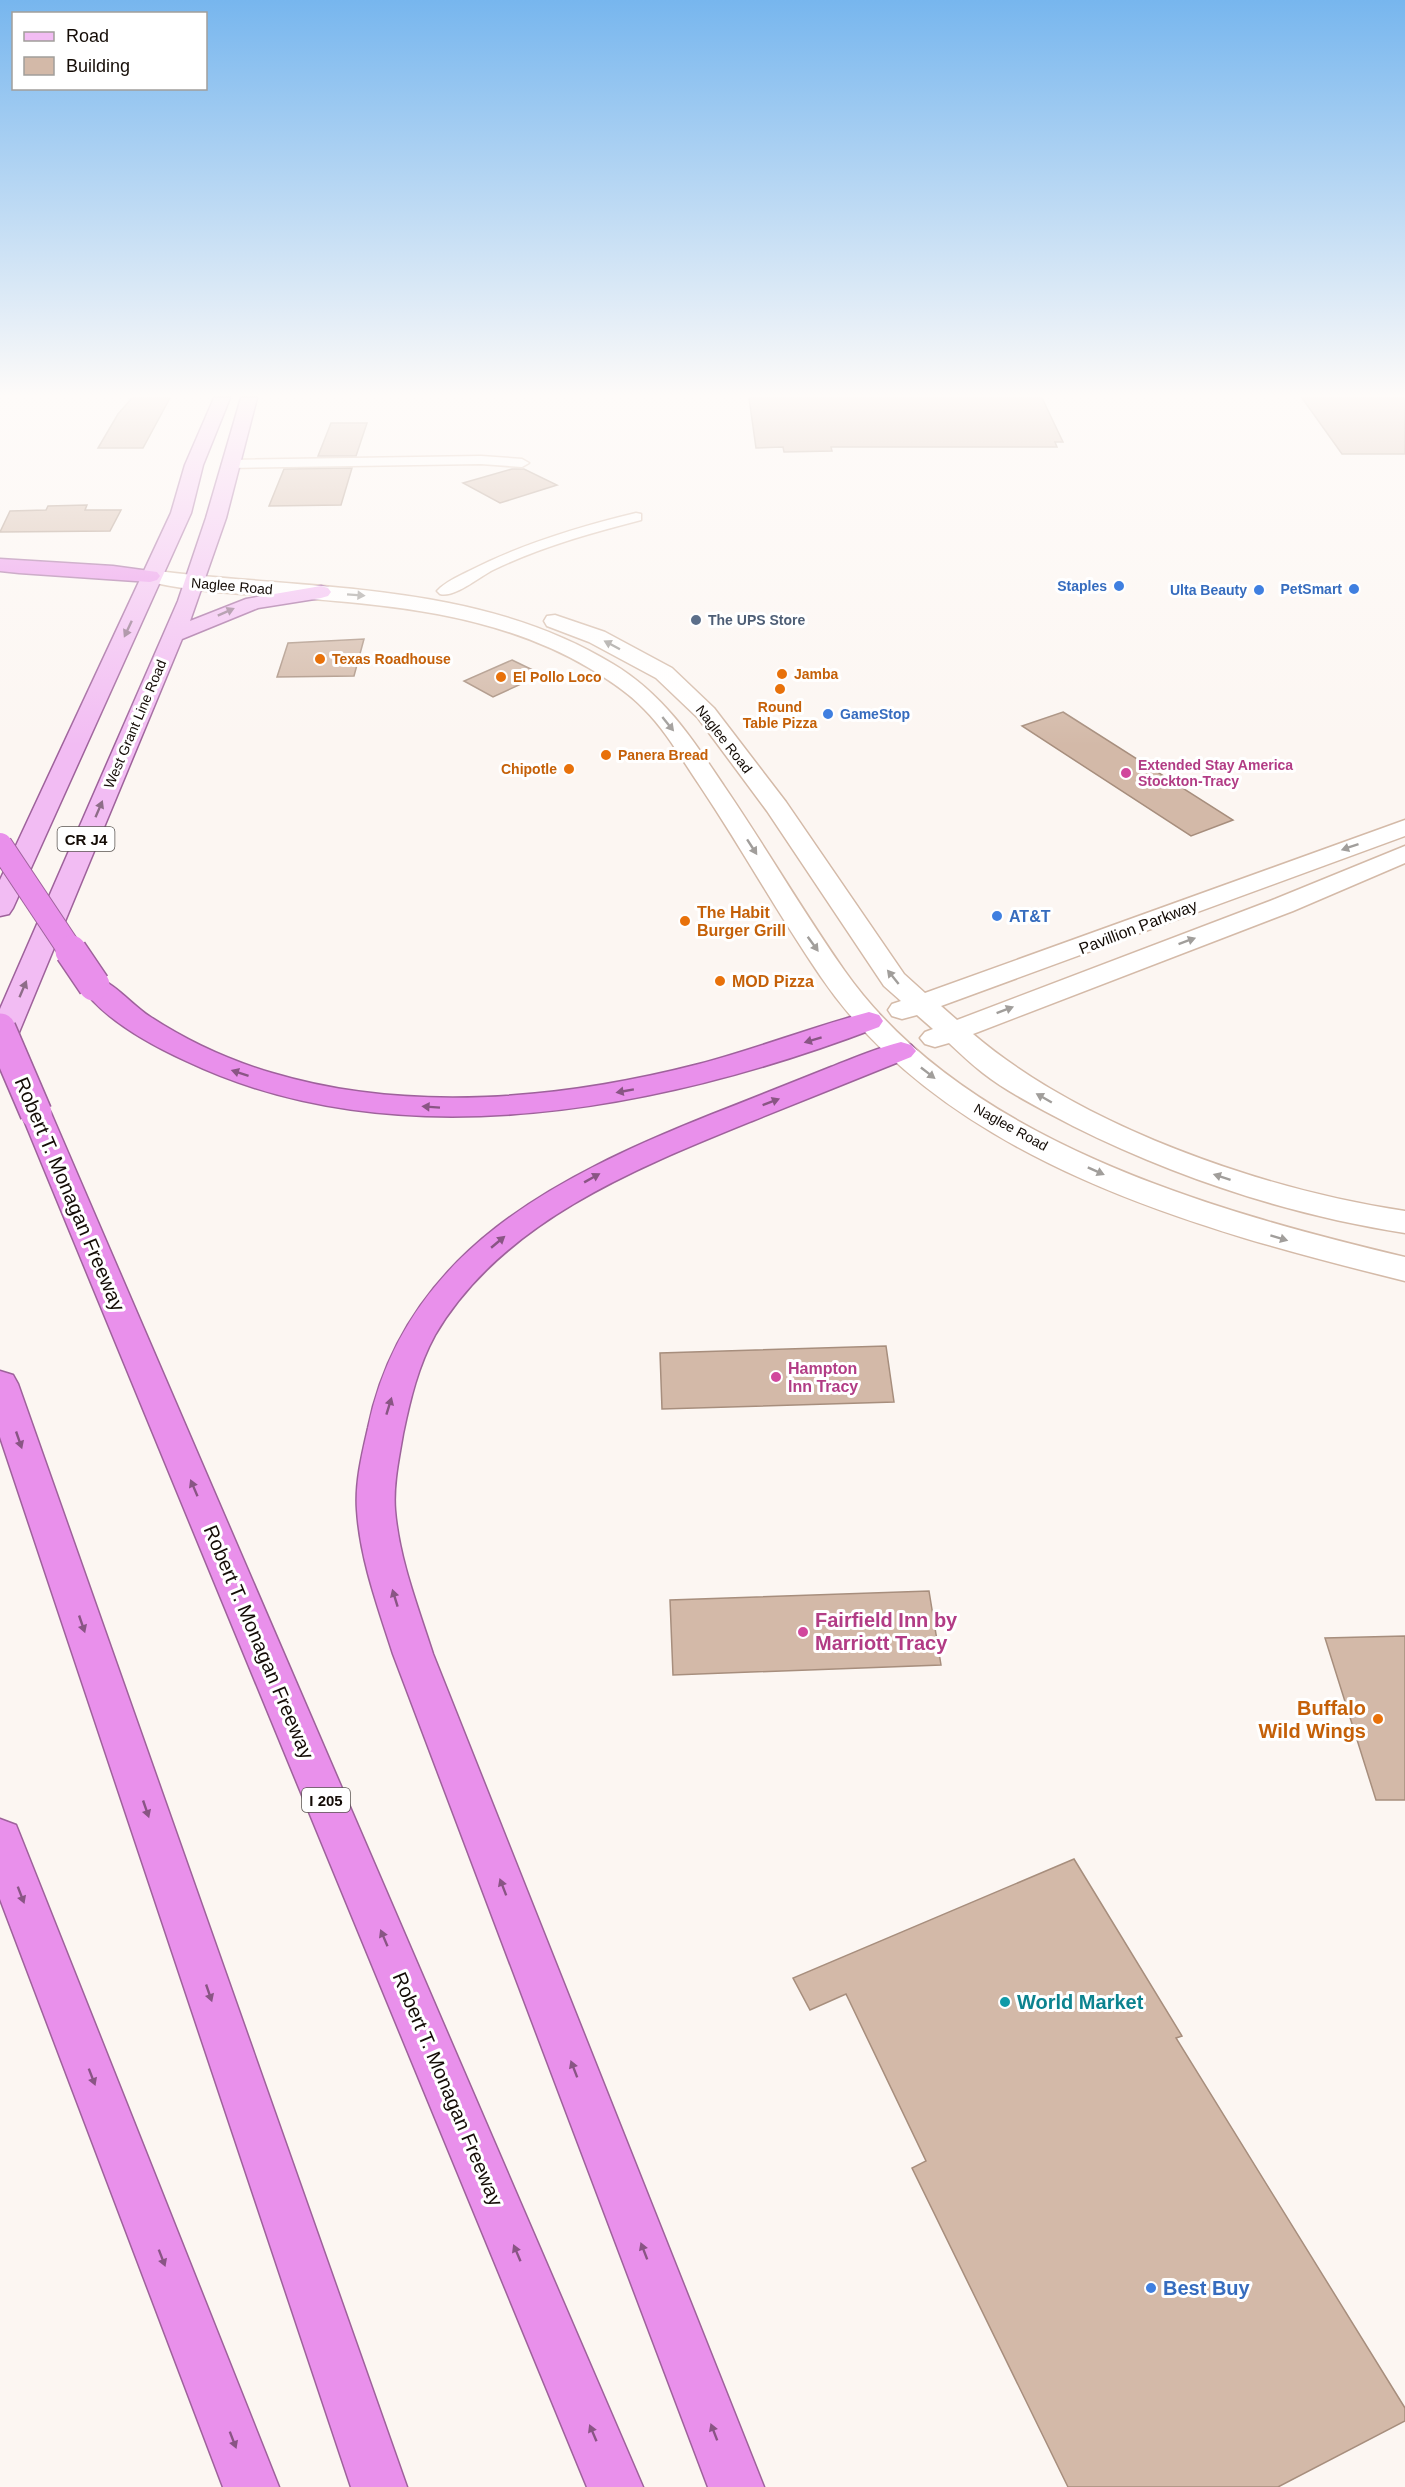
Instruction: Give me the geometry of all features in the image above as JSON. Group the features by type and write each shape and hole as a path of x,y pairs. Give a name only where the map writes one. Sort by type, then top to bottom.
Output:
{"highway":[{"path":"0,565 50,571 125,572 150,576"},
{"path":"0,845 94,985 115,1006 155,1034 188,1052 226,1068 268,1082 351,1100 444,1108 524,1106 637,1089 741,1062 885,1036"},
{"name":"Robert T. Monagan Freeway","path":"0,1029 615,2487"},
{"path":"736,2487 413,1654 392,1589 376,1509 383,1426 403,1361 429,1314 457,1280 489,1249 542,1208 594,1177 885,1036"},
{"path":"0,1384 379,2487"},
{"path":"0,1840 251,2487"}],"main road":[{"name":"CR J4","path":"0,908 150,576 180,514"},
{"name":"West Grant Line Road","path":"0,1042 172,636 217,514"},
{"name":"Naglee Road","path":"150,576 377,581 445,591 542,615 597,637 664,673 706,712 777,807 894,980 994,1067 1049,1101 1150,1149 1202,1170 1263,1190 1359,1215 1405,1222"},
{"name":"Naglee Road","path":"195,577 321,592 378,596 427,604 510,625 579,653 647,698 678,736 782,894 806,935 885,1036 991,1119 1097,1172 1213,1218 1293,1243 1405,1269"},
{"path":"172,636 253,603 321,592"},
{"name":"Pavillion Parkway","path":"885,1036 919,1004 1103,941 1305,863 1405,828"},
{"name":"Pavillion Parkway","path":"885,1036 951,1031 1284,905 1405,854"}],"street":[{"path":"445,591 475,572 525,550 636,517"}],"building":[{"path":"9,514 119,514 110,531 0,532"},
{"name":"Texas Roadhouse","path":"364,639 354,676 277,677 288,643"},
{"name":"El Pollo Loco","path":"512,660 537,672 516,682 521,684 493,697 464,681"},
{"name":"Extended Stay America Stockton-Tracy","path":"1063,712 1233,820 1191,836 1022,726"},
{"name":"Hampton Inn Tracy","path":"886,1346 894,1402 662,1409 660,1353"},
{"name":"Fairfield Inn by Marriott Tracy","path":"929,1591 941,1665 673,1675 670,1600"},
{"name":"Buffalo Wild Wings","path":"1405,1636 1405,1800 1376,1800 1325,1638"},
{"name":"Best Buy","path":"1074,1859 1182,2036 1176,2038 1405,2408 1405,2421 1278,2487 1068,2487 912,2168 926,2161 846,1994 810,2010 793,1978"}],"place":[{"name":"Staples","path":"1119,586"},
{"name":"PetSmart","path":"1354,589"},
{"name":"Ulta Beauty","path":"1259,590"},
{"name":"The UPS Store","path":"696,620"},
{"name":"Texas Roadhouse","path":"320,659"},
{"name":"Jamba","path":"782,674"},
{"name":"El Pollo Loco","path":"501,677"},
{"name":"Round Table Pizza","path":"780,689"},
{"name":"GameStop","path":"828,714"},
{"name":"Panera Bread","path":"606,755"},
{"name":"Chipotle","path":"569,769"},
{"name":"Extended Stay America Stockton-Tracy","path":"1126,773"},
{"name":"AT&T","path":"997,916"},
{"name":"The Habit Burger Grill","path":"685,921"},
{"name":"MOD Pizza","path":"720,981"},
{"name":"Hampton Inn Tracy","path":"776,1377"},
{"name":"Fairfield Inn by Marriott Tracy","path":"803,1632"},
{"name":"Buffalo Wild Wings","path":"1378,1719"},
{"name":"World Market","path":"1005,2002"},
{"name":"Best Buy","path":"1151,2288"}]}
